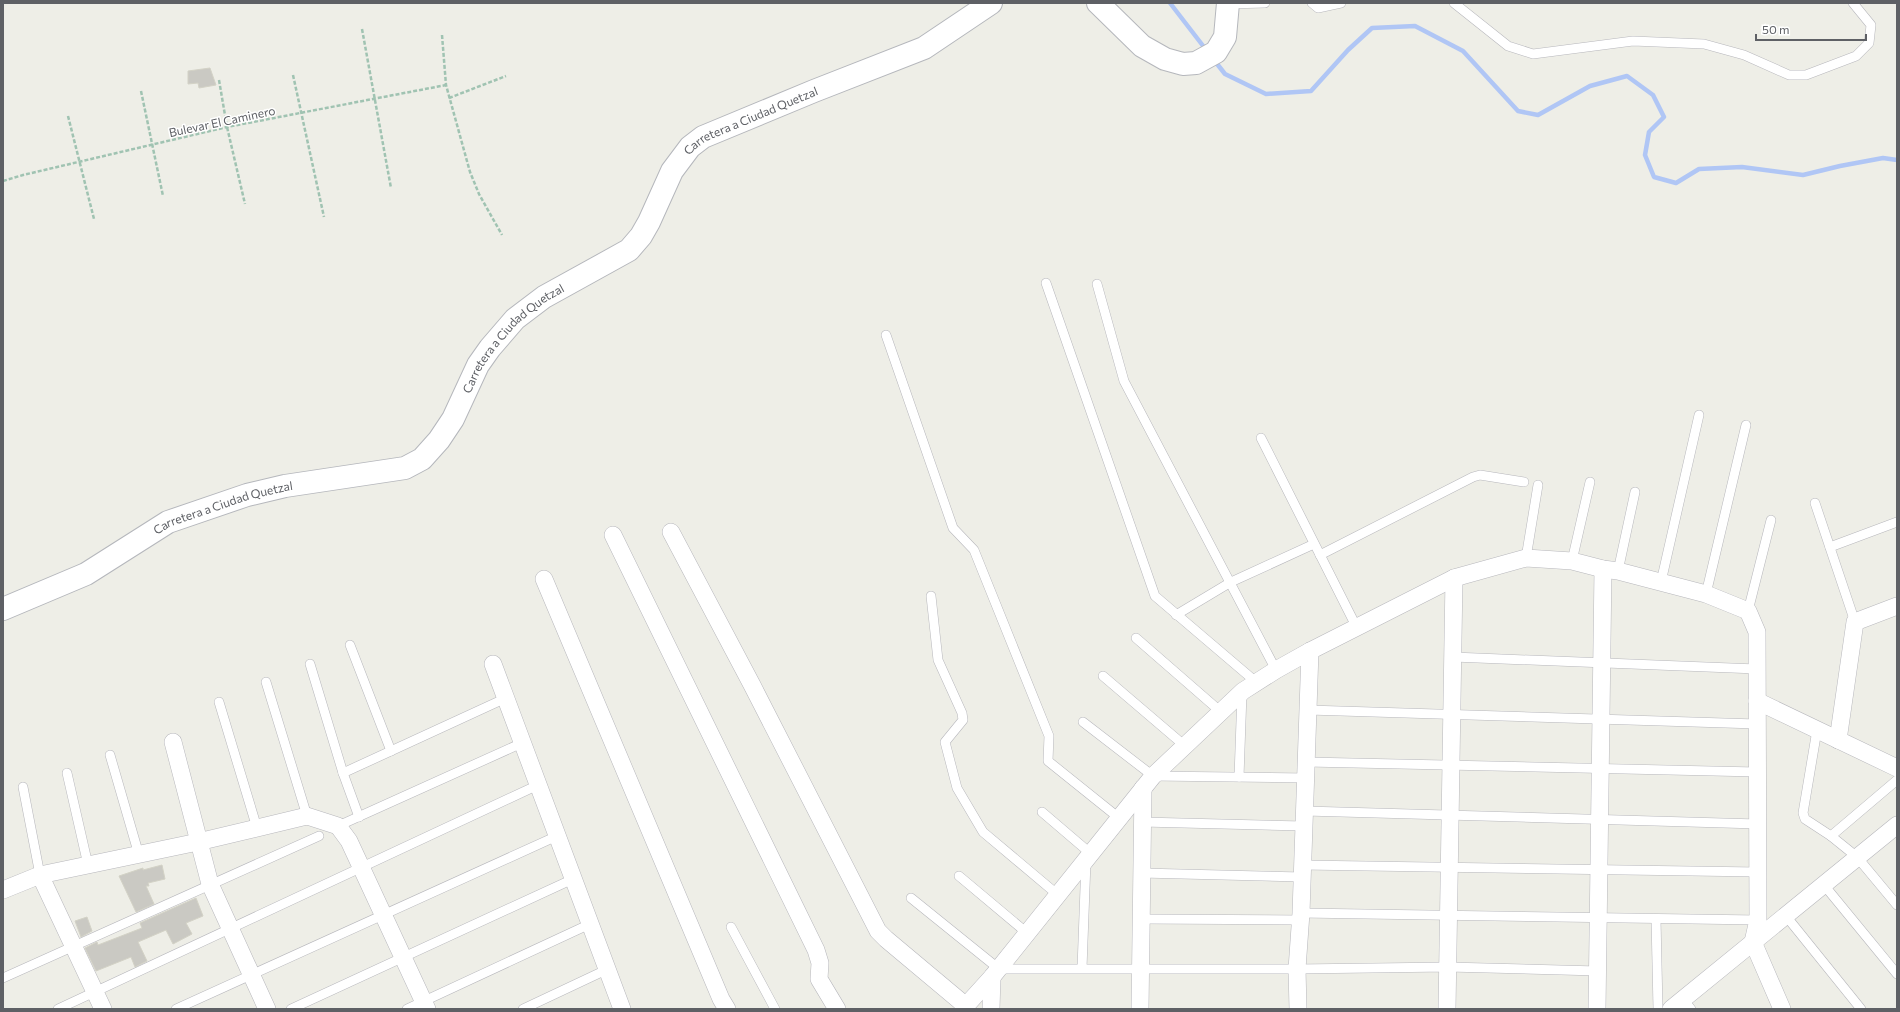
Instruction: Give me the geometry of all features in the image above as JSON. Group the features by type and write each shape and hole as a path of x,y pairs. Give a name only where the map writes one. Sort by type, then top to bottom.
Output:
{"main road":[{"name":"Carretera a Ciudad Quetzal","path":"3,609 86,574 168,522 247,495 285,486 405,468 422,459 453,419 478,365 503,332 515,320 544,297 629,250 641,236 649,222 672,171 690,147 703,137 924,48 991,3"},
{"path":"1098,3 1142,46 1174,63 1183,64 1196,63 1216,52 1225,37 1228,4"}],"street":[{"path":"671,532 752,685 878,931 964,1007 996,973 1148,782 1249,687 1310,650 1357,628 1454,578 1526,558 1572,561 1661,582 1706,594 1748,611 1757,632 1758,920 1753,942 1782,1009"},
{"path":"613,535 816,950 820,963 819,980 837,1009"},
{"path":"1597,1009 1602,663 1610,570"},
{"path":"1447,1009 1454,578"},
{"path":"544,579 721,999 727,1009"},
{"path":"1838,740 1855,622 1897,606"},
{"path":"1298,1009 1297,969 1303,871 1310,650"},
{"path":"494,664 522,743 622,1009"},
{"path":"1757,701 1897,768"},
{"path":"173,742 210,884 267,1009"},
{"path":"1140,1009 1142,822 1148,782"},
{"path":"3,890 40,874 198,842 306,816 338,826 349,841 425,1005"},
{"path":"1682,1006 1753,942 1857,857 1896,828"},
{"path":"40,874 103,1009"},
{"path":"991,1009 996,973"}],"lane":[{"path":"1228,4 1265,3"},
{"path":"1312,3 1318,8 1342,3"},
{"path":"1454,3 1508,46 1533,54 1633,41 1704,44 1744,55 1789,75 1806,75 1856,56 1869,43 1871,25 1853,3"},
{"path":"1046,283 1155,596 1249,687 1240,777"},
{"path":"1097,284 1124,381 1276,670"},
{"path":"886,335 953,528 974,550 1049,736 1048,761 1119,818"},
{"path":"1661,582 1699,415"},
{"path":"1706,594 1746,425"},
{"path":"1261,438 1357,628"},
{"path":"1320,555 1473,477 1480,475 1524,482"},
{"path":"1572,561 1590,482"},
{"path":"1526,558 1538,485"},
{"path":"1610,570 1635,492"},
{"path":"1815,503 1855,622"},
{"path":"1748,611 1771,520"},
{"path":"1830,547 1897,522"},
{"path":"1176,615 1231,582 1314,544"},
{"path":"931,596 938,660 962,713 963,720 945,742 957,788 983,832 1058,895"},
{"path":"1136,638 1221,712"},
{"path":"350,646 391,751"},
{"path":"1453,657 1757,669"},
{"path":"310,664 358,817"},
{"path":"1103,676 1185,746"},
{"path":"266,682 306,816"},
{"path":"343,773 506,698"},
{"path":"219,702 257,828"},
{"path":"1308,710 1757,724"},
{"path":"1083,722 1148,782 1240,777 1306,770 1451,765 1757,772"},
{"path":"1817,730 1803,813 1805,819 1831,836 1857,857 1897,905"},
{"path":"338,826 522,743"},
{"path":"110,755 139,854"},
{"path":"67,773 88,865"},
{"path":"1831,836 1897,780"},
{"path":"58,1009 538,785"},
{"path":"23,787 40,874"},
{"path":"1042,812 1088,856 1082,968"},
{"path":"1142,822 1450,815 1758,824"},
{"path":"3,978 319,836"},
{"path":"176,1009 557,836"},
{"path":"1141,873 1450,868 1758,872"},
{"path":"959,876 1027,933"},
{"path":"291,1009 573,879"},
{"path":"1824,884 1897,974"},
{"path":"911,898 996,973 1082,968 1297,969 1448,967 1598,971"},
{"path":"1141,919 1449,915 1758,920"},
{"path":"1786,916 1861,1009"},
{"path":"1656,919 1658,1009"},
{"path":"407,1009 425,1005 590,924"},
{"path":"731,927 776,1009"},
{"path":"523,1009 608,969"}],"path":[{"path":"362,29 391,188"},
{"path":"442,35 446,85 470,172 479,194 502,235"},
{"path":"293,75 300,114 324,217"},
{"path":"449,98 506,76"},
{"path":"219,80 227,127 245,204"},
{"name":"Bulevar El Caminero","path":"3,181 227,127 446,85"},
{"path":"142,91 163,196"},
{"path":"68,116 94,219"}],"building":[{"path":"210,68 216,85 199,88 198,83 188,84 188,71"},
{"path":"162,865 165,879 148,883 149,886 146,886 154,904 136,912 119,876 143,868 143,870"},
{"path":"196,898 203,916 186,923 192,934 173,944 166,930 138,942 147,961 135,967 131,957 96,971 85,948 97,942 98,945 142,928 140,923"},
{"path":"87,917 92,931 81,937 75,921"}],"waterway":[{"path":"1170,3 1207,51"},
{"path":"1214,60 1225,74 1266,94 1311,91 1348,50 1372,28 1415,26 1463,51 1518,111 1538,115 1590,86 1627,76 1653,95 1664,117 1649,132 1645,155 1654,177 1676,183 1699,169 1742,167 1803,175 1883,158 1897,160"}]}
